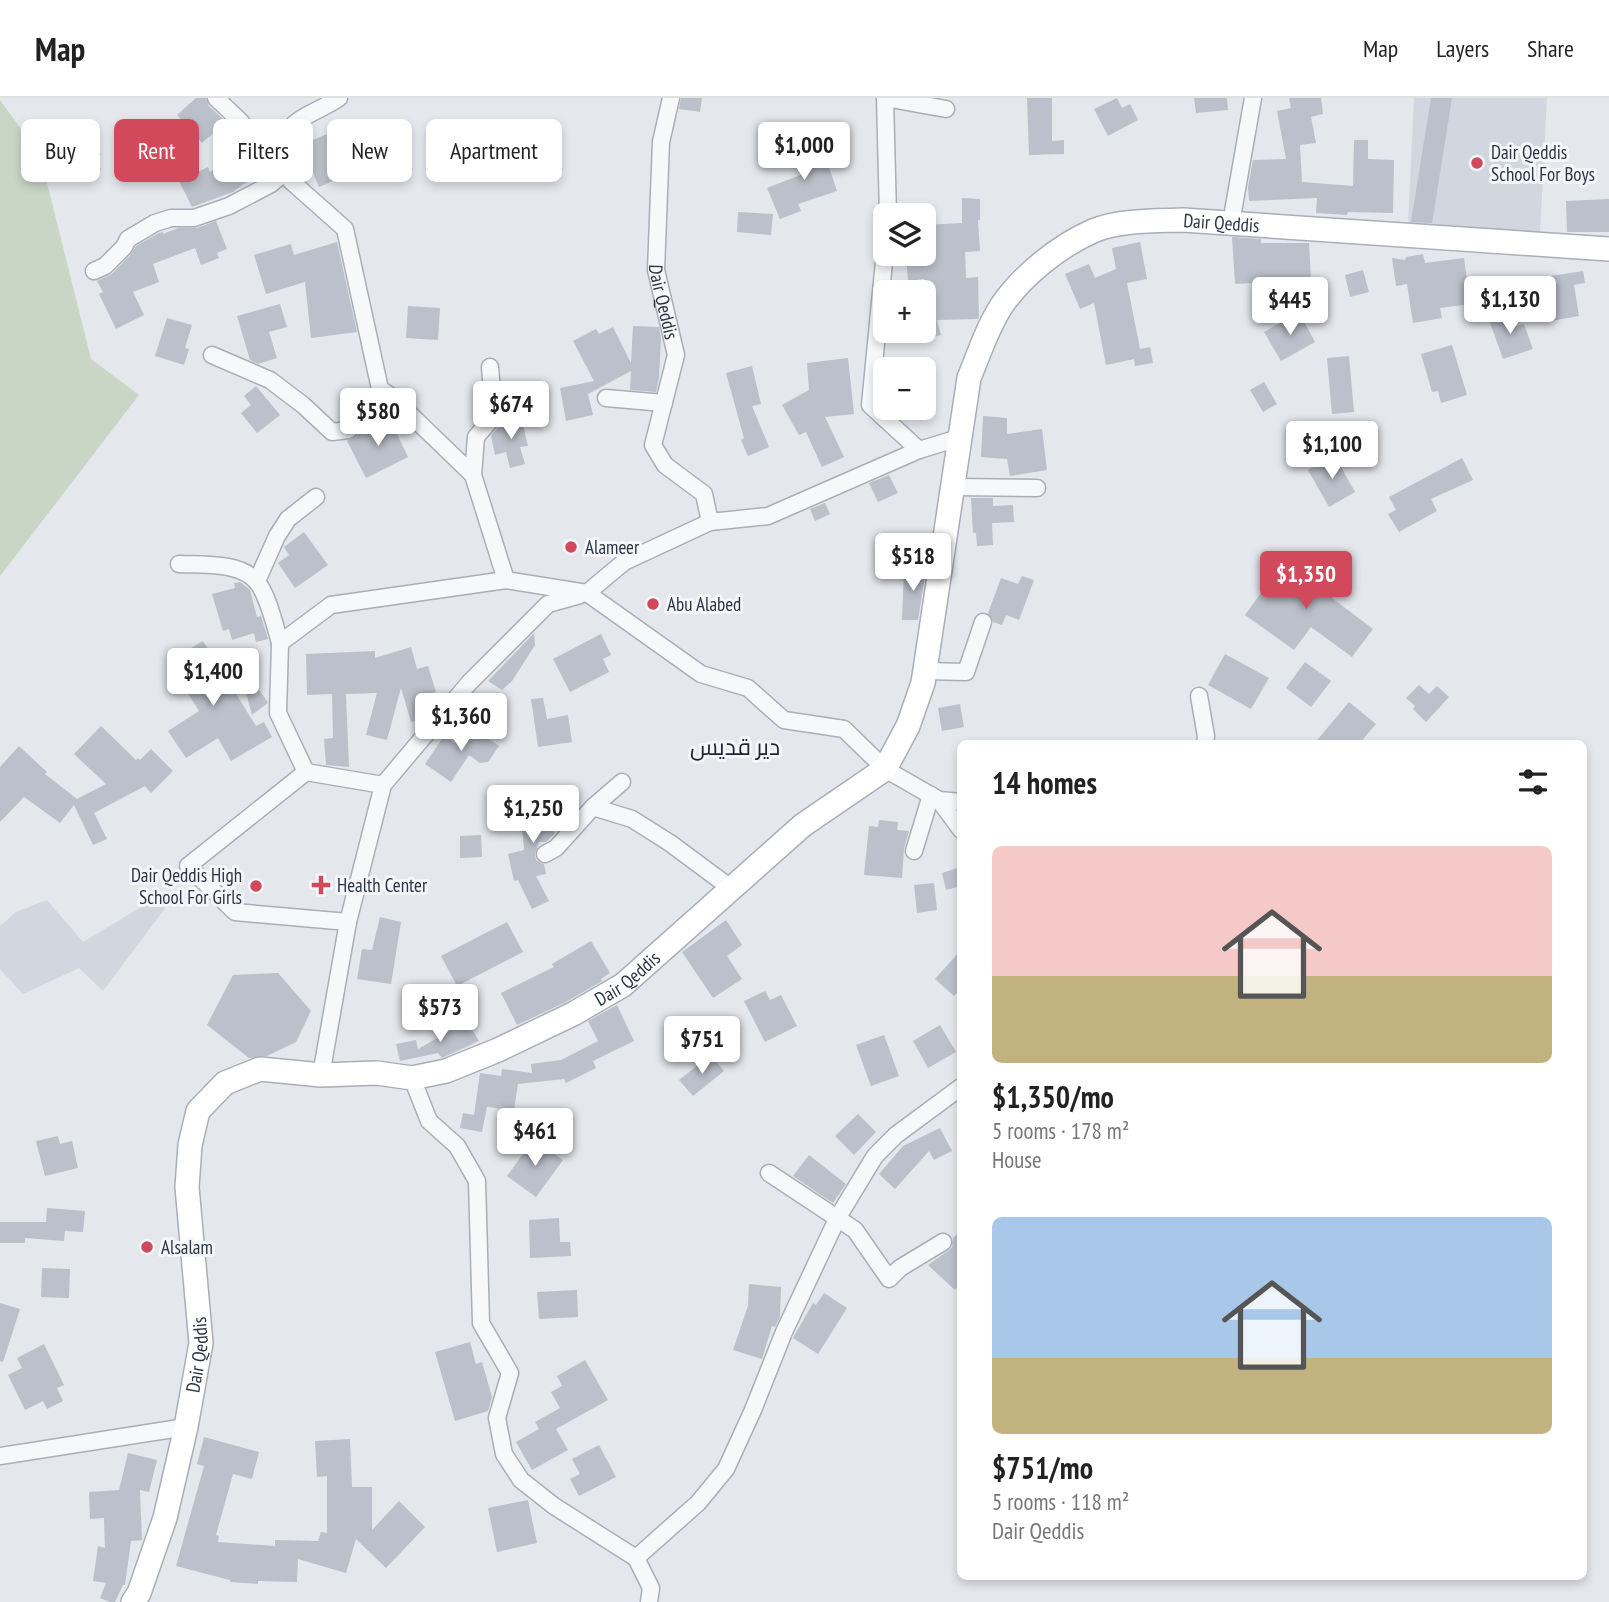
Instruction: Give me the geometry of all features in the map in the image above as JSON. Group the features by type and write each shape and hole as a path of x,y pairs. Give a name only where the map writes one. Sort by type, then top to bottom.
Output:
{"main road":[{"name":"Dair Qeddis","path":"133,1602 139,1593 165,1518 186,1427 201,1343 187,1187 190,1145 198,1111 225,1083 260,1069 321,1075 377,1073 412,1078 446,1071 498,1050 573,1014 623,985 803,825 885,769 908,726 923,683 969,379 984,338 1002,305 1025,278 1058,252 1094,231 1138,222 1183,220 1609,249"}],"street":[{"path":"216,98 238,119"},
{"path":"300,119 324,109 339,98"},
{"name":"Dair Qeddis","path":"671,98 661,142 656,270 676,355 653,445 665,465 704,494 710,522"},
{"path":"888,203 885,98 946,109"},
{"path":"1231,223 1253,98"},
{"path":"94,271 105,266 124,247 128,239 155,223 171,218 194,218 229,206 273,182"},
{"path":"294,182 345,229 380,389 392,397 473,475"},
{"path":"884,266 870,405 919,450"},
{"path":"212,355 270,380 303,405 331,432 348,430 392,397"},
{"path":"489,367 494,416 476,438 473,475 506,580"},
{"path":"606,398 664,402"},
{"path":"321,1075 348,922 383,785 469,683 548,604 587,593 624,562 710,522 768,516 919,450 961,437"},
{"path":"954,487 1037,488"},
{"path":"257,581 276,536 288,519 316,498"},
{"path":"179,564 221,566 245,572 257,581 280,643 278,713 306,772"},
{"path":"280,643 331,605 506,580 587,593 701,674 748,688 785,720 844,729 885,769 935,798 957,825"},
{"path":"925,671 966,672 983,622"},
{"path":"1199,696 1206,740"},
{"path":"348,922 234,912 188,866 306,772 383,785"},
{"path":"545,854 556,848 593,807 622,782"},
{"path":"935,798 957,801"},
{"path":"914,850 935,798"},
{"path":"593,807 632,819 670,842 732,889"},
{"path":"412,1078 429,1121 457,1146 478,1181 481,1323 510,1373 498,1418 504,1454 521,1480 554,1506 636,1558 651,1588 649,1602"},
{"path":"636,1558 698,1503 726,1469 784,1332 838,1217 875,1156 896,1135 957,1090"},
{"path":"769,1173 855,1230 889,1279 900,1268 943,1242"},
{"path":"0,1456 186,1427"}],"shaded area":[{"name":"Dair Qeddis School For Boys","path":"1414,98 1547,98 1540,233 1408,227"},
{"path":"47,900 83,942 153,900 166,907 103,991 79,968 23,994 0,969 0,926 16,912"}],"green space":[{"path":"0,100 21,129 21,182 47,182 91,359 139,395 0,576"}],"building":[{"path":"196,98 206,98 209,106 223,119 213,119 213,133 202,143 199,140 199,119 181,119 177,115"},
{"path":"681,98 702,98 700,112 679,109"},
{"path":"1027,98 1052,98 1052,141 1064,140 1064,154 1029,155"},
{"path":"1117,98 1122,108 1130,104 1138,120 1108,136 1094,109"},
{"path":"1194,98 1227,98 1228,110 1196,113"},
{"path":"1289,98 1321,98 1323,114 1311,117 1316,143 1300,145 1302,182 1353,186 1354,140 1368,140 1368,159 1394,160 1393,213 1316,213 1317,198 1249,201 1248,187 1253,160 1286,159 1277,111 1291,108"},
{"path":"1431,98 1452,98 1432,223 1411,222"},
{"path":"327,134 327,182 331,182 319,187 313,173 313,140"},
{"path":"820,140 837,191 798,204 801,211 780,219 767,188 808,172 799,147"},
{"path":"208,167 210,172 213,170 213,182 247,182 233,192 192,207 180,182 199,182 199,171"},
{"path":"962,198 980,199 980,251 965,252 966,278 978,277 979,317 937,320 941,335 936,336 936,280 908,280 907,266 936,266 936,224 962,223"},
{"path":"1609,199 1609,232 1567,232 1566,201"},
{"path":"738,212 773,214 771,235 737,232"},
{"path":"216,221 227,249 217,253 219,258 201,265 195,248 153,264 159,282 133,292 144,315 116,329 99,294 103,292 97,281 112,274 136,246 159,233 178,228 197,228"},
{"path":"1232,237 1261,239 1261,243 1309,243 1312,299 1269,302 1268,282 1235,284"},
{"path":"337,242 357,332 311,338 305,282 266,294 254,255 291,244 294,255"},
{"path":"1140,242 1147,279 1127,283 1140,349 1150,347 1153,363 1135,366 1134,359 1106,365 1094,303 1080,309 1065,274 1089,264 1095,278 1116,269 1112,248"},
{"path":"1423,254 1425,263 1464,258 1470,304 1440,308 1442,318 1413,323 1407,284 1396,286 1392,258 1405,260 1406,257"},
{"path":"1363,270 1369,292 1350,297 1345,275"},
{"path":"1583,271 1585,283 1574,285 1579,316 1545,322 1538,278"},
{"path":"280,304 287,327 269,332 277,358 258,364 250,360 237,316"},
{"path":"408,306 440,308 438,340 406,338"},
{"path":"1299,312 1315,342 1281,361 1264,332"},
{"path":"1511,313 1516,326 1524,324 1533,349 1503,359 1489,320"},
{"path":"167,318 192,325 185,348 189,349 184,365 155,356"},
{"path":"633,326 659,327 661,338 656,392 630,390 631,371 588,394 593,415 566,421 560,388 594,381 573,341 596,329 599,334 613,327 631,363"},
{"path":"1452,345 1467,395 1441,403 1438,391 1432,392 1421,354"},
{"path":"1349,356 1354,412 1332,414 1327,358"},
{"path":"848,358 854,414 825,417 844,457 822,467 806,432 799,435 782,405 809,390 807,363"},
{"path":"752,366 761,404 752,406 769,447 748,456 741,440 744,438 726,373"},
{"path":"1264,382 1277,404 1263,412 1250,390"},
{"path":"256,386 280,415 257,433 241,413 251,405 244,396"},
{"path":"521,416 528,446 520,447 525,464 510,468 506,452 495,455 491,436 503,421"},
{"path":"983,416 1007,418 1007,434 1042,429 1047,470 1010,476 1007,459 981,457"},
{"path":"389,417 408,457 366,478 347,441"},
{"path":"1334,455 1355,492 1329,507 1308,470"},
{"path":"1462,458 1473,480 1431,499 1437,511 1399,532 1388,514 1396,510 1389,497"},
{"path":"889,475 898,493 878,502 869,483"},
{"path":"971,498 993,498 993,506 1013,505 1014,522 992,523 993,545 977,546 976,533 973,533"},
{"path":"825,503 830,514 815,521 810,509"},
{"path":"304,532 328,565 295,588 278,563 289,555 284,547"},
{"path":"895,534 901,562 884,567 877,538"},
{"path":"1286,558 1335,594 1332,598 1373,629 1352,657 1311,627 1294,650 1245,615"},
{"path":"904,569 926,570 918,620 902,620"},
{"path":"1022,576 1034,580 1019,620 1006,615 1002,625 993,622 988,613 1001,578 1018,584"},
{"path":"240,582 250,590 257,617 261,616 268,639 256,642 254,633 232,640 229,629 223,631 212,594 235,588 234,583"},
{"path":"534,633 535,645 512,681 502,690 488,681"},
{"path":"601,634 611,655 603,659 609,672 570,692 553,659"},
{"path":"203,641 256,726 264,722 272,737 231,761 218,738 186,758 168,731 199,711 168,662"},
{"path":"411,647 417,669 428,666 436,692 426,695 431,711 427,717 411,722 401,688 387,740 366,735 377,693 346,694 349,767 326,765 324,739 333,738 332,694 307,695 306,654 375,651 375,658"},
{"path":"1225,654 1269,678 1251,709 1208,685"},
{"path":"241,662 268,703 252,715 238,663"},
{"path":"1305,662 1331,681 1311,707 1286,688"},
{"path":"1419,685 1429,694 1437,686 1449,697 1426,722 1406,698"},
{"path":"543,698 547,719 568,715 572,742 538,747 531,699"},
{"path":"1349,702 1376,724 1362,740 1317,740"},
{"path":"960,704 964,727 942,731 938,708"},
{"path":"467,725 499,746 488,762 480,763 469,755 451,782 425,764 444,736 455,743"},
{"path":"101,726 136,760 140,760 151,749 173,771 151,793 145,786 94,813 107,839 93,845 74,805 60,823 24,797 0,822 0,767 19,746 47,772 45,774 77,799 106,784 74,754"},
{"path":"550,791 554,834 546,842 539,842 535,854 536,860 544,864 546,874 536,876 549,901 532,909 518,880 514,881 508,854 524,850 519,794"},
{"path":"879,820 898,822 897,830 909,831 904,849 902,878 864,875 869,826 878,827"},
{"path":"481,835 482,857 460,858 460,836"},
{"path":"957,868 957,887 946,890 942,873"},
{"path":"934,883 937,910 917,913 914,885"},
{"path":"380,917 401,922 391,984 357,979 362,949 372,950"},
{"path":"726,920 742,945 727,956 742,979 713,998 682,952"},
{"path":"507,922 523,952 457,986 441,956"},
{"path":"591,941 610,973 601,979 602,981 566,1002 517,1025 501,993 554,967 552,964"},
{"path":"957,954 957,993 954,996 935,979"},
{"path":"278,973 311,1011 296,1042 267,1056 249,1058 207,1025 233,975"},
{"path":"765,991 770,1000 781,995 797,1026 765,1042 744,1001"},
{"path":"617,1005 634,1041 593,1061 596,1068 566,1083 564,1079 518,1084 514,1110 526,1112 522,1135 509,1133 513,1110 487,1107 482,1132 460,1128 463,1113 474,1115 480,1073 501,1076 502,1069 532,1073 531,1064 561,1060 598,1041 588,1021"},
{"path":"467,1021 479,1041 442,1058 438,1053 400,1061 396,1044 416,1040 418,1049"},
{"path":"940,1025 956,1052 928,1068 913,1041"},
{"path":"884,1035 899,1076 871,1086 856,1045"},
{"path":"711,1055 724,1071 693,1096 679,1080"},
{"path":"858,1114 876,1132 854,1155 835,1136"},
{"path":"940,1128 952,1151 934,1160 929,1151 895,1189 879,1174 903,1146"},
{"path":"58,1136 60,1144 72,1141 78,1168 45,1176 36,1141"},
{"path":"534,1139 563,1160 536,1197 507,1176"},
{"path":"809,1155 846,1184 833,1203 793,1176"},
{"path":"47,1208 85,1211 83,1232 65,1231 64,1241 25,1238 25,1243 0,1243 0,1222 46,1222"},
{"path":"559,1218 560,1242 570,1242 571,1256 530,1258 529,1220"},
{"path":"957,1234 955,1290 928,1265 952,1248 953,1238"},
{"path":"42,1268 70,1269 69,1298 41,1297"},
{"path":"749,1284 781,1287 780,1317 775,1327 772,1326 762,1359 733,1350 748,1306"},
{"path":"577,1290 578,1317 539,1319 537,1292"},
{"path":"824,1293 847,1308 818,1354 793,1338 813,1303 816,1305"},
{"path":"0,1303 20,1309 3,1362 0,1361"},
{"path":"470,1342 476,1364 482,1362 492,1397 488,1411 455,1421 435,1352"},
{"path":"44,1344 64,1385 57,1388 63,1401 47,1409 43,1401 25,1410 8,1375 22,1368 17,1358"},
{"path":"585,1360 608,1400 556,1429 568,1450 532,1470 516,1442 539,1429 535,1422 560,1408 551,1392 562,1386 557,1376"},
{"path":"204,1437 259,1452 252,1479 233,1474 216,1535 219,1536 218,1542 275,1546 275,1540 318,1541 321,1532 327,1533 327,1476 317,1477 315,1441 350,1439 352,1487 372,1487 372,1530 399,1501 425,1527 386,1568 356,1539 346,1573 298,1559 297,1582 230,1582 176,1566 204,1466 197,1464"},
{"path":"599,1445 616,1477 579,1496 570,1479 580,1474 572,1459"},
{"path":"128,1453 157,1460 149,1492 140,1490 142,1540 131,1541 125,1585 115,1602 110,1602 100,1598 106,1583 93,1581 98,1546 105,1548 104,1518 90,1519 89,1492 119,1490"},
{"path":"528,1500 537,1543 497,1552 488,1508"}],"place":[{"name":"Dair Qeddis School For Boys","path":"1477,163"},
{"name":"Alameer","path":"571,547"},
{"name":"Abu Alabed","path":"653,604"},
{"name":"Health Center","path":"321,885"},
{"name":"Dair Qeddis High School For Girls","path":"256,886"},
{"name":"Alsalam","path":"147,1247"}],"district":[{"name":"دير قديس","path":"735,747"}]}
